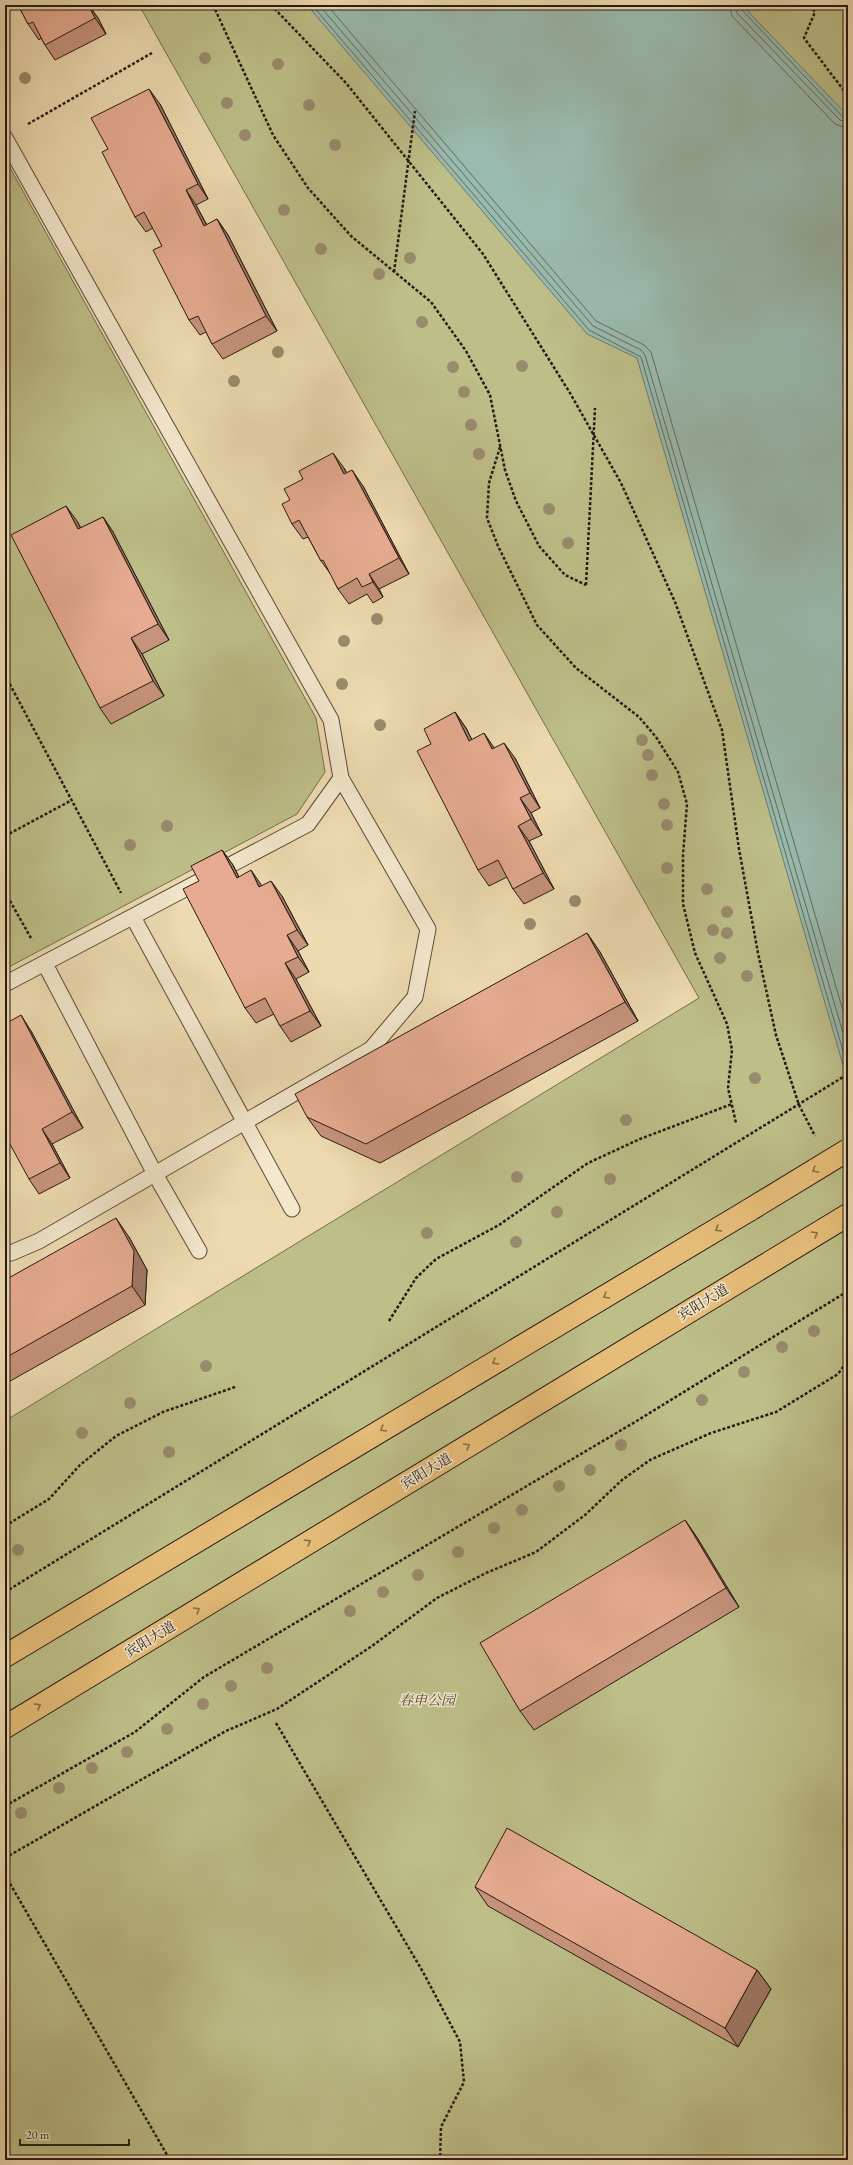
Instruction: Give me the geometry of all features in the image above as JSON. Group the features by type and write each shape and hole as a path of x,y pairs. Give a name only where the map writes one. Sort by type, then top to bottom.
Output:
{"highway":[{"path":"5,1656 848,1150"},
{"name":"宾阳大道","path":"5,1727 848,1215"}],"lane":[{"path":"5,138 331,720 341,778 428,929 415,997 372,1049 39,1241 11,1253 5,1252"},
{"path":"5,984 308,824 341,778"},
{"path":"133,917 246,1122 292,1209"},
{"path":"45,964 155,1174 199,1251"}],"path":[{"path":"213,5 273,134 308,188 351,236 431,302 466,351 490,395 505,470 516,501 540,546 565,575 586,585 594,408"},
{"path":"271,5 346,83 483,254 570,393 621,483 675,602 722,730 740,856 758,953 776,1035 799,1105 817,1140"},
{"path":"810,5 815,12 804,38 848,96"},
{"path":"25,125 152,53"},
{"path":"394,272 415,111"},
{"path":"500,447 489,483 487,518 498,546 538,625 576,668 640,717 656,737 678,772 687,804 683,855 683,904 695,953 727,1024 732,1050 728,1088 736,1123"},
{"path":"5,675 133,917"},
{"path":"5,836 72,800"},
{"path":"5,892 45,964"},
{"path":"5,1592 848,1074"},
{"path":"388,1321 416,1278 436,1259 499,1225 588,1164 640,1139 732,1104"},
{"path":"5,1806 135,1732 204,1678 635,1422 848,1291"},
{"path":"5,1858 226,1730 277,1709 372,1646 437,1598 486,1573 536,1552 586,1515 622,1480 650,1460 711,1433 776,1412 838,1374 848,1360"},
{"path":"5,1526 50,1499 80,1465 116,1436 163,1412 235,1387"},
{"path":"276,1723 423,1972 460,2042 464,2082 441,2127 440,2160"},
{"path":"5,1875 170,2160"}],"green space":[{"name":"春申公园","path":"139,5 848,5 848,2160 5,2160 5,1421 699,998"},
{"path":"5,159 316,718 325,772 297,814 5,969"}],"water":[{"path":"307,5 742,5 848,116 848,1082 637,358 587,334"}],"building":[{"path":"18,5 88,5 95,18 45,45 33,22 28,24"},
{"path":"149,89 198,184 186,190 204,226 217,219 266,316 212,344 198,316 189,320 153,250 162,246 144,212 135,217 102,152 108,149 91,118"},
{"path":"333,453 344,474 352,470 399,558 369,574 373,582 362,587 357,578 338,589 323,560 321,561 299,520 292,524 282,504 290,500 284,489 303,479 299,471"},
{"path":"66,506 78,529 103,517 158,624 131,638 153,681 100,708 11,535"},
{"path":"455,712 469,741 484,733 492,749 504,743 530,793 520,798 531,819 518,826 543,873 513,889 498,860 478,870 417,751 431,744 424,729"},
{"path":"222,850 237,878 251,870 259,887 271,881 297,930 287,935 298,957 285,963 310,1011 280,1026 265,998 245,1008 183,889 199,881 191,866"},
{"path":"587,933 625,1002 366,1144 307,1117 295,1094"},
{"path":"21,1015 72,1112 42,1129 60,1163 29,1179 5,1135 5,1024"},
{"path":"116,1218 134,1251 132,1286 5,1358 5,1280"},
{"path":"685,1520 726,1588 520,1711 480,1643"},
{"path":"507,1828 757,1970 725,2028 475,1887"}]}
